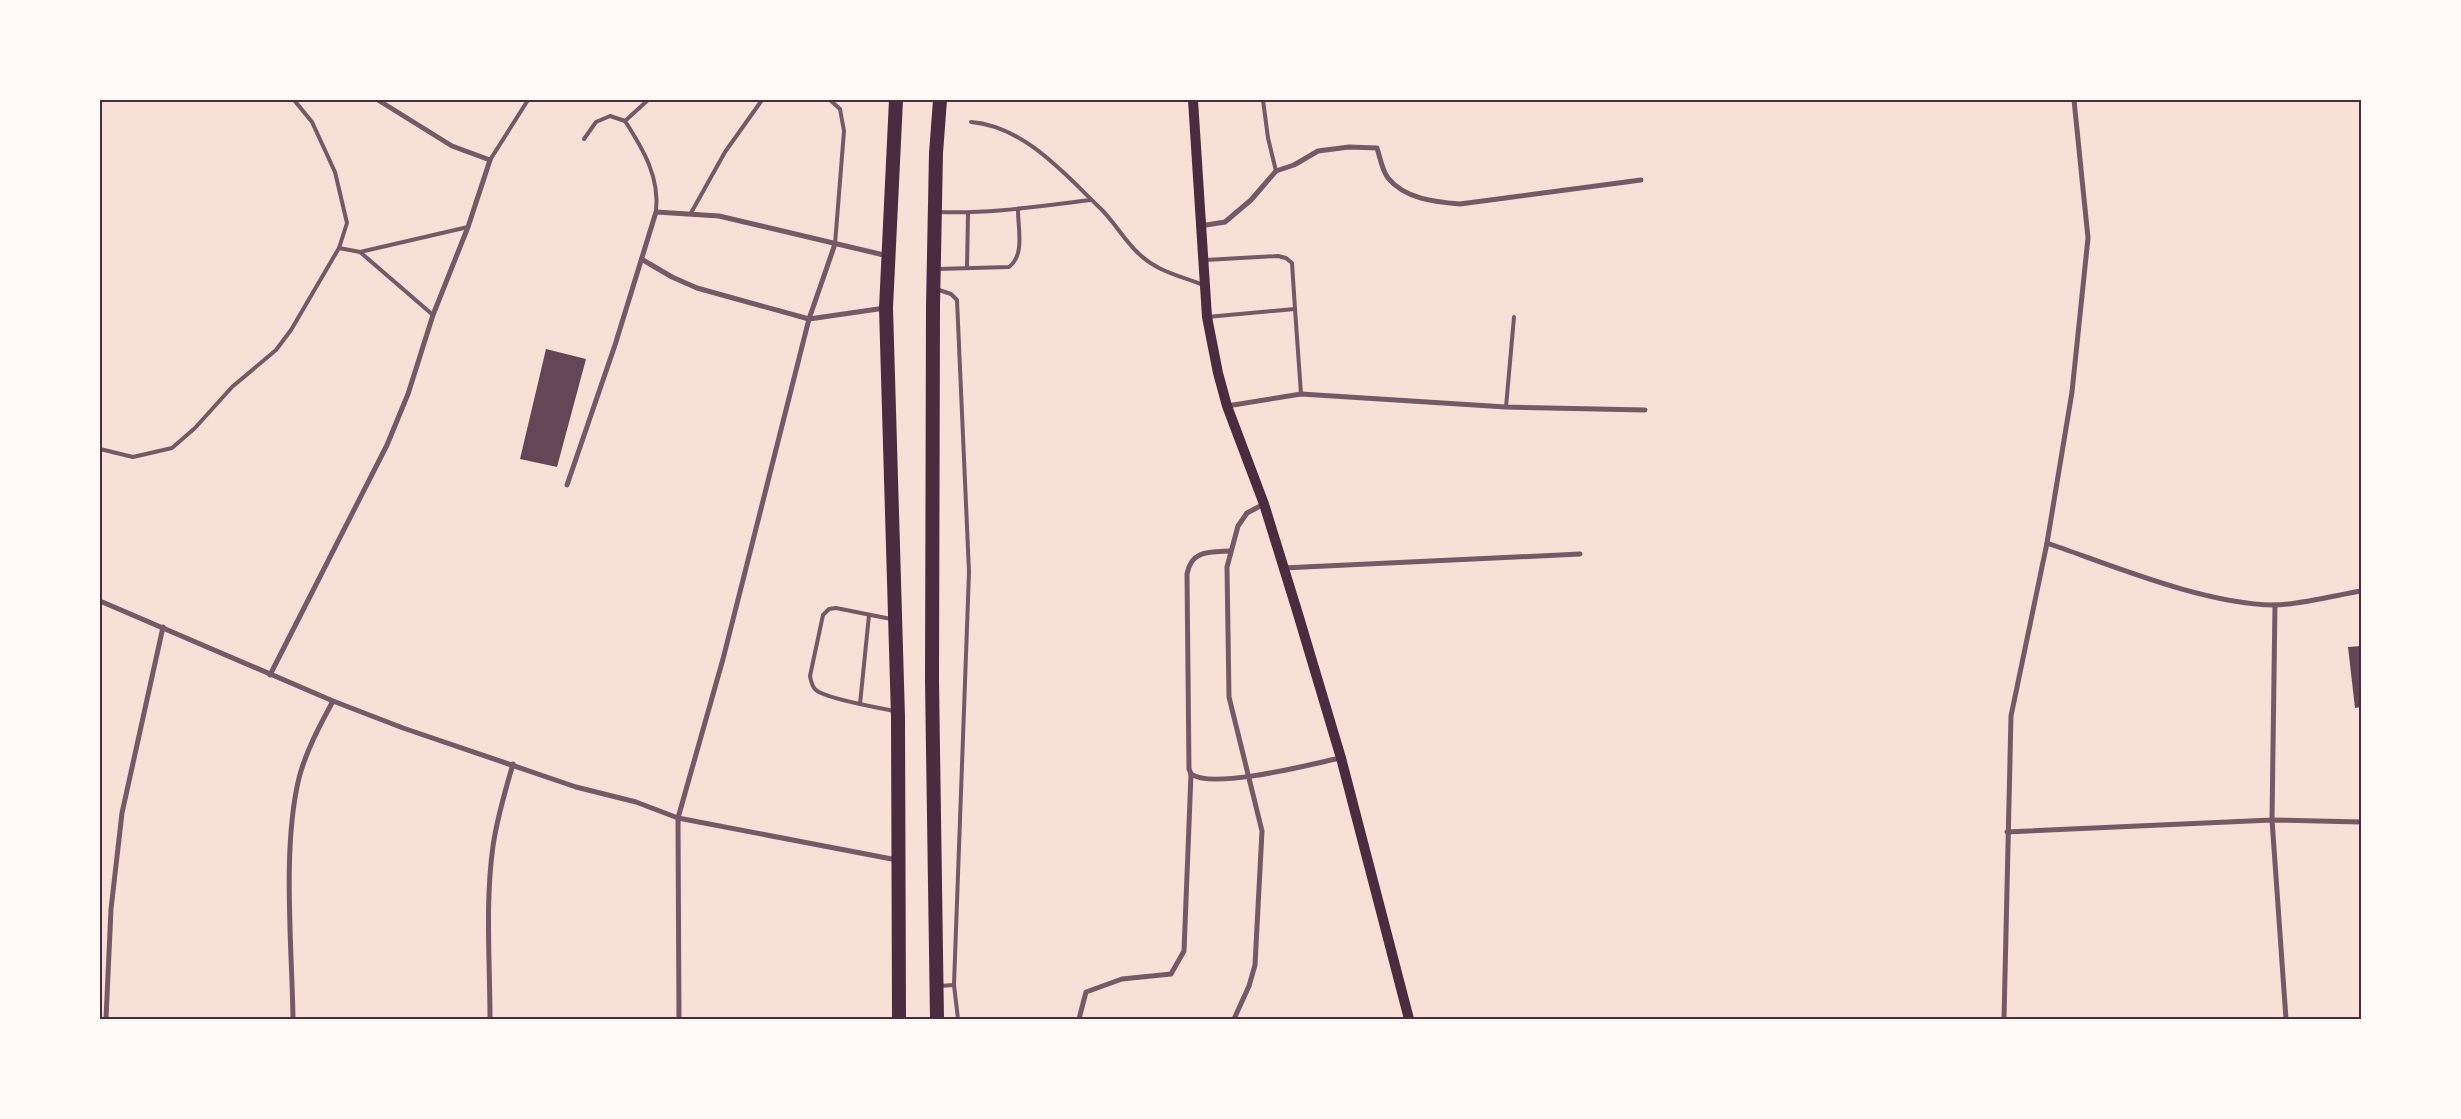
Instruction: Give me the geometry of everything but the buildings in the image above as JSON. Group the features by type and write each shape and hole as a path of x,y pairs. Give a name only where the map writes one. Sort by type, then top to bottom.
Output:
{"highway":[{"path":"896,100 886,308 898,711 899,1019"},
{"path":"937,1019 932,681 934,270 936,153 940,100"}],"main road":[{"path":"1193,100 1207,317 1218,373 1227,406 1264,504 1341,758 1409,1019"}],"street":[{"path":"270,675 387,445 408,394 433,316 468,227 490,160 452,146 378,100"},
{"path":"2004,1019 2011,716 2047,543 2072,392 2088,238 2074,100"},
{"path":"1200,226 1226,222 1252,200 1276,171 1294,165 1318,151 1350,147 1377,148 1388,178 1406,192 1429,202 1460,204 1641,180"},
{"path":"567,485 643,260 656,212 719,216 888,256"},
{"path":"679,1019 678,818 723,659 809,319 835,244"},
{"path":"643,260 672,277 698,288 809,319 886,308"},
{"path":"1227,406 1301,394 1506,407 1645,410"},
{"path":"1234,1019 1249,986 1258,942 1262,830 1229,697 1227,567 1238,526 1247,513 1264,504"},
{"path":"2047,543 2126,570 2219,598 2276,605 2361,591"},
{"path":"1079,1019 1086,992 1122,980 1171,974 1184,951 1191,774 1189,769 1187,574 1189,563 1194,557 1203,553 1230,551"},
{"path":"1283,568 1580,554"},
{"path":"100,601 332,701 403,728 576,786 636,802 678,818 897,860"},
{"path":"2276,605 2272,820 2286,1019"},
{"path":"106,1019 111,909 122,813 162,627"},
{"path":"293,1019 290,878 292,822 299,778 314,737 332,701"},
{"path":"1191,774 1199,779 1249,777 1341,758"},
{"path":"490,1019 490,902 493,848 498,816 513,764"},
{"path":"2007,832 2272,820 2361,822"}],"lane":[{"path":"100,449 132,457 172,448 195,428 232,387 276,350 291,330 339,248 347,223 336,172 312,122 294,100"},
{"path":"490,160 528,100"},
{"path":"625,121 648,100"},
{"path":"691,213 725,152 762,100"},
{"path":"830,100 840,109 844,131 835,244"},
{"path":"1263,100 1268,138 1276,171"},
{"path":"584,138 596,122 610,116 625,121 647,156 658,194 656,212"},
{"path":"971,122 986,123 1031,145 1074,182 1099,207 1136,252 1165,273 1205,286"},
{"path":"936,212 968,214 1018,210 1091,200"},
{"path":"934,270 967,267 1009,267 1015,262 1019,254 1018,210"},
{"path":"967,267 968,214"},
{"path":"339,248 360,252 468,227"},
{"path":"360,252 433,316"},
{"path":"1204,260 1278,256 1286,258 1292,263 1301,394"},
{"path":"934,288 950,294 957,300 969,525 969,572 954,985 958,1019"},
{"path":"1207,317 1295,309"},
{"path":"1506,407 1514,318"},
{"path":"896,620 836,608 828,609 823,615 810,676 816,691 860,704 898,711"},
{"path":"860,704 869,614"},
{"path":"937,986 954,985"}]}
